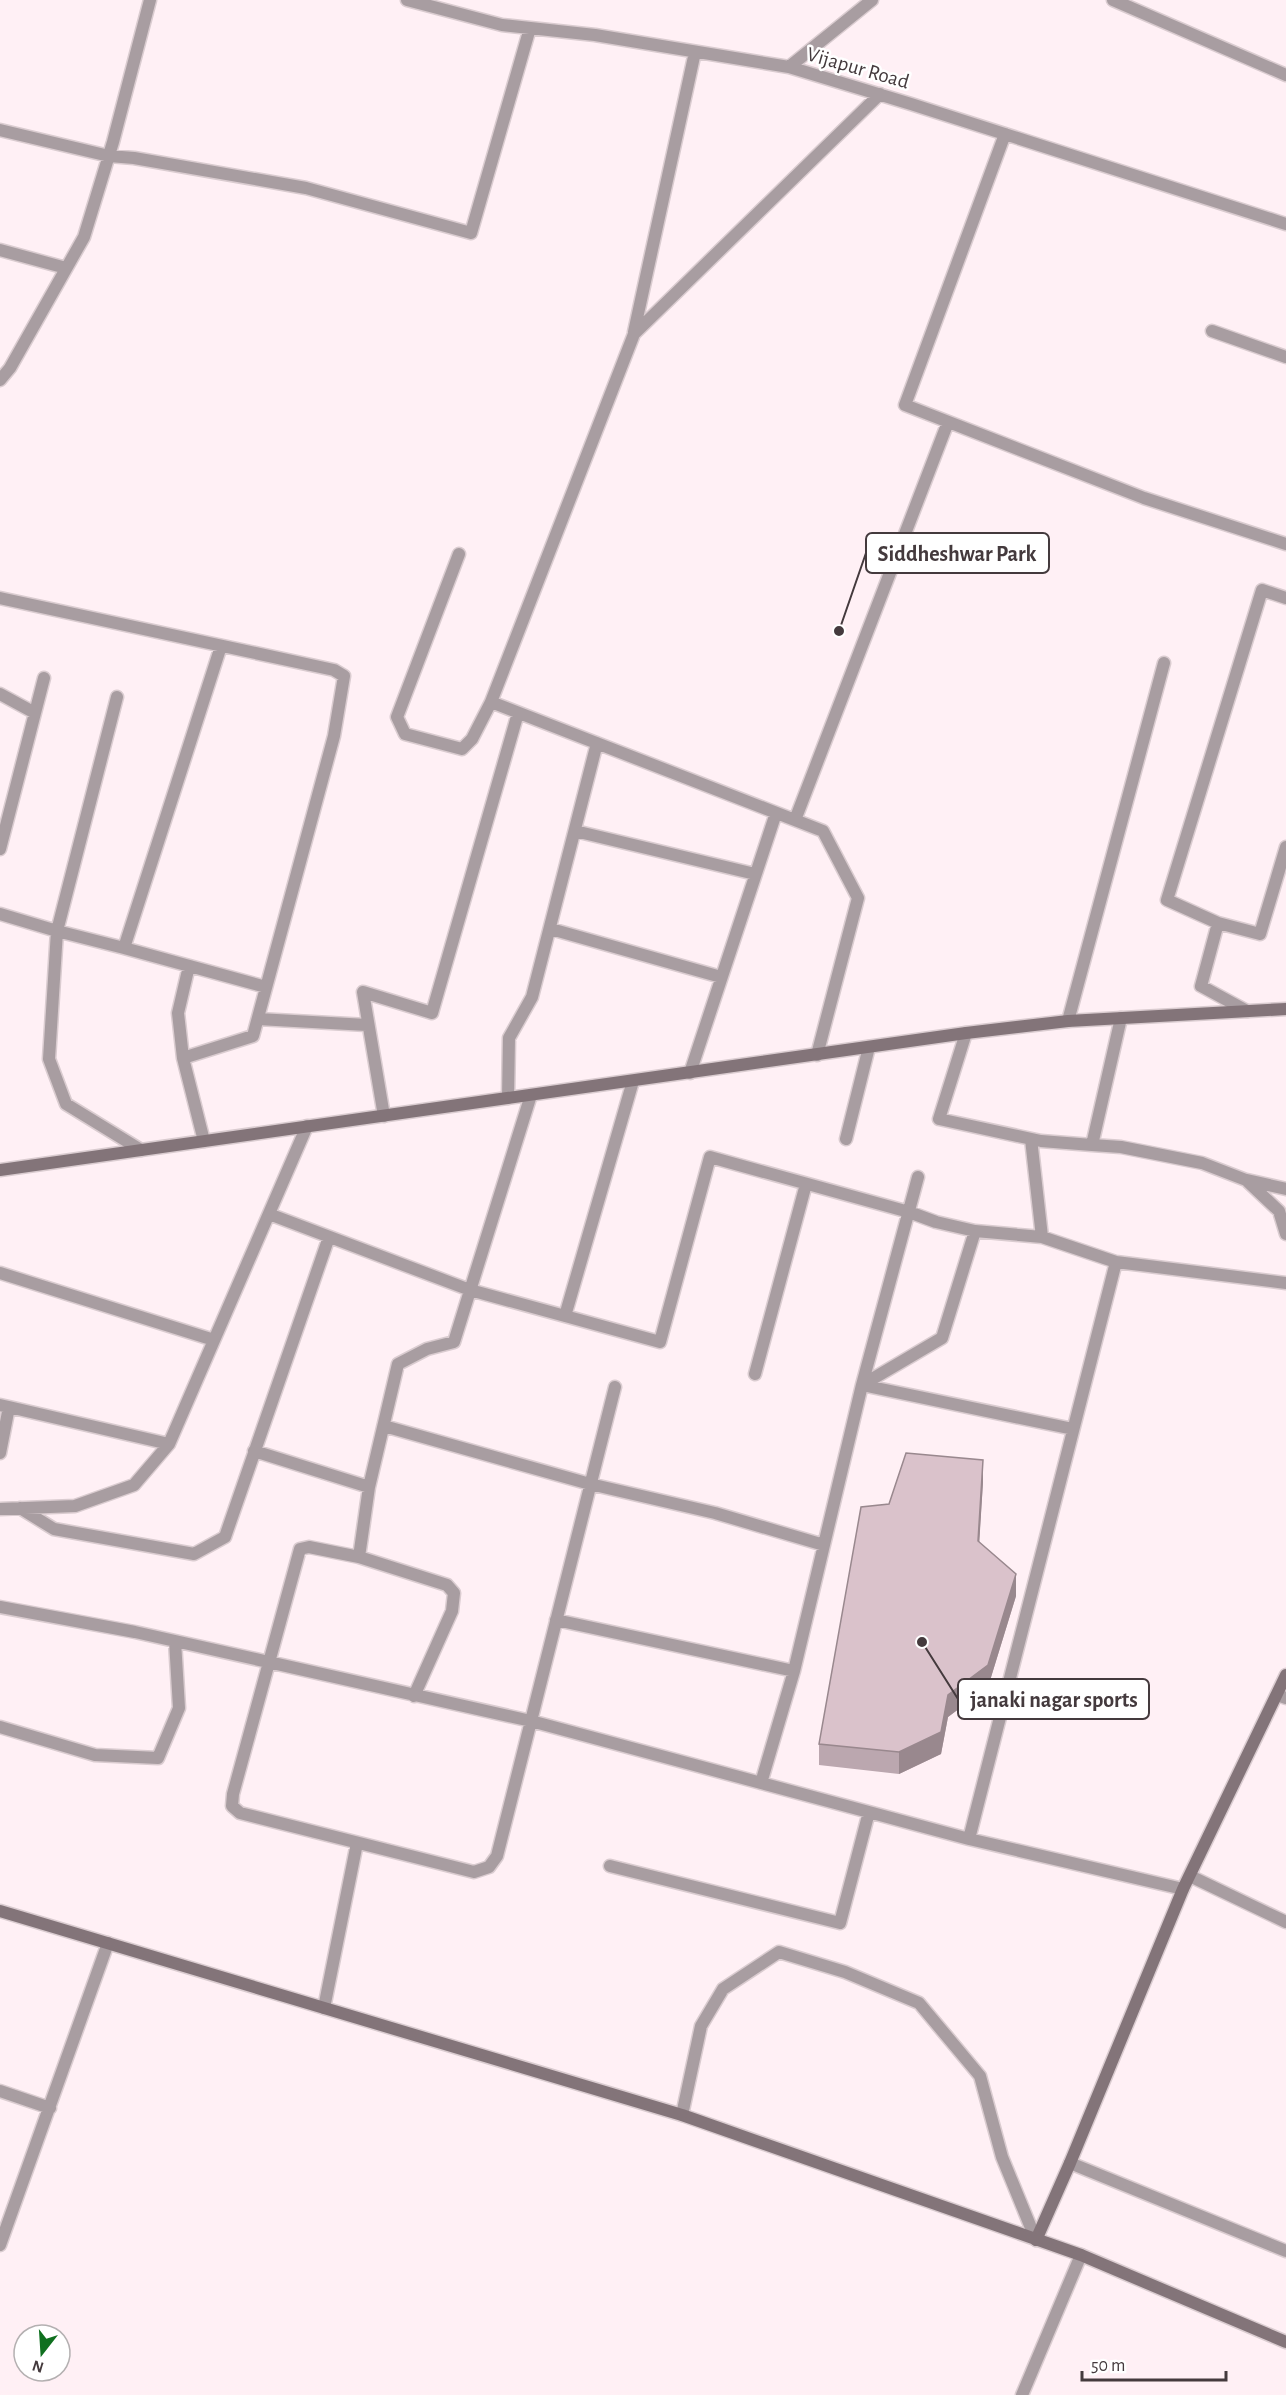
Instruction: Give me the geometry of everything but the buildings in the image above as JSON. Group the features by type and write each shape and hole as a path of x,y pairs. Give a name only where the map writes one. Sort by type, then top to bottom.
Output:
{"street":[{"path":"0,381 10,368 84,237 109,156 150,0"},
{"name":"Vijapur Road","path":"407,0 502,25 595,35 789,68 880,94 1286,224"},
{"path":"1113,0 1286,74"},
{"path":"789,68 868,1"},
{"path":"0,130 109,156 134,158 306,188 471,233 530,28"},
{"path":"459,554 397,717 405,734 462,749 472,739 490,702 634,334 695,52"},
{"path":"634,334 880,94"},
{"path":"1005,134 905,405 1144,498 1286,544"},
{"path":"0,250 66,268"},
{"path":"1212,330 1286,357"},
{"path":"795,820 948,422"},
{"path":"1286,598 1262,591 1167,900 1218,923 1260,934 1286,847"},
{"path":"0,598 334,670 344,676 334,736 253,1036 183,1058"},
{"path":"124,948 221,646"},
{"path":"1068,1021 1164,663"},
{"path":"0,849 44,678"},
{"path":"0,694 35,712"},
{"path":"117,697 57,931 49,1059 66,1104 141,1150"},
{"path":"490,702 823,831 858,898 816,1055"},
{"path":"384,1116 363,992 432,1013 518,713"},
{"path":"508,1098 509,1038 532,998 597,743"},
{"path":"690,1073 776,813"},
{"path":"575,831 755,874"},
{"path":"0,914 266,987"},
{"path":"1218,923 1201,986 1247,1011"},
{"path":"550,929 721,977"},
{"path":"189,966 178,1013 183,1058 204,1141"},
{"path":"0,1170 1068,1021 1286,1009"},
{"path":"1092,1145 1121,1018"},
{"path":"258,1019 368,1025"},
{"path":"966,1034 939,1119 1031,1139 1121,1147 1202,1163 1246,1180 1286,1189"},
{"path":"846,1139 869,1047"},
{"path":"565,1316 633,1081"},
{"path":"359,1557 369,1487 398,1364 427,1349 454,1342 531,1095"},
{"path":"0,1509 75,1506 134,1485 169,1444 307,1126"},
{"path":"1031,1139 1042,1237"},
{"path":"269,1214 470,1290 660,1342 710,1157 909,1212 936,1222 975,1231 1042,1237 1116,1262 1286,1283"},
{"path":"761,1783 794,1671 862,1384 918,1176"},
{"path":"1246,1180 1279,1211 1286,1234"},
{"path":"755,1374 806,1184"},
{"path":"862,1384 942,1338 975,1231"},
{"path":"20,1508 54,1529 194,1554 225,1537 329,1237"},
{"path":"969,1839 1116,1262"},
{"path":"0,1273 214,1340"},
{"path":"862,1384 1073,1430"},
{"path":"414,1696 452,1611 454,1593 447,1585 359,1557 309,1547 300,1549 233,1794 232,1806 240,1813 474,1872 489,1867 497,1856 615,1387"},
{"path":"0,1453 5,1406 169,1444"},
{"path":"384,1426 590,1484 715,1513 824,1545"},
{"path":"255,1451 369,1487"},
{"path":"0,1607 175,1641 531,1721 969,1839 1183,1889"},
{"path":"556,1620 794,1671"},
{"path":"0,1727 95,1755 158,1758 179,1708 175,1641"},
{"path":"1036,2240 1183,1889 1281,1696 1286,1675"},
{"path":"610,1866 840,1923 869,1812"},
{"path":"324,2008 357,1842"},
{"path":"1190,1875 1286,1922"},
{"path":"0,1911 682,2115 1081,2255 1286,2342"},
{"path":"0,2244 108,1943"},
{"path":"682,2115 701,2026 723,1989 779,1952 845,1972 919,2003 980,2076 1002,2157 1036,2240"},
{"path":"0,2091 50,2108"},
{"path":"1070,2163 1286,2251"},
{"path":"1022,2395 1081,2255"}],"place":[{"name":"Siddheshwar Park","path":"839,631"},
{"name":"janaki nagar sports","path":"922,1642"}]}
